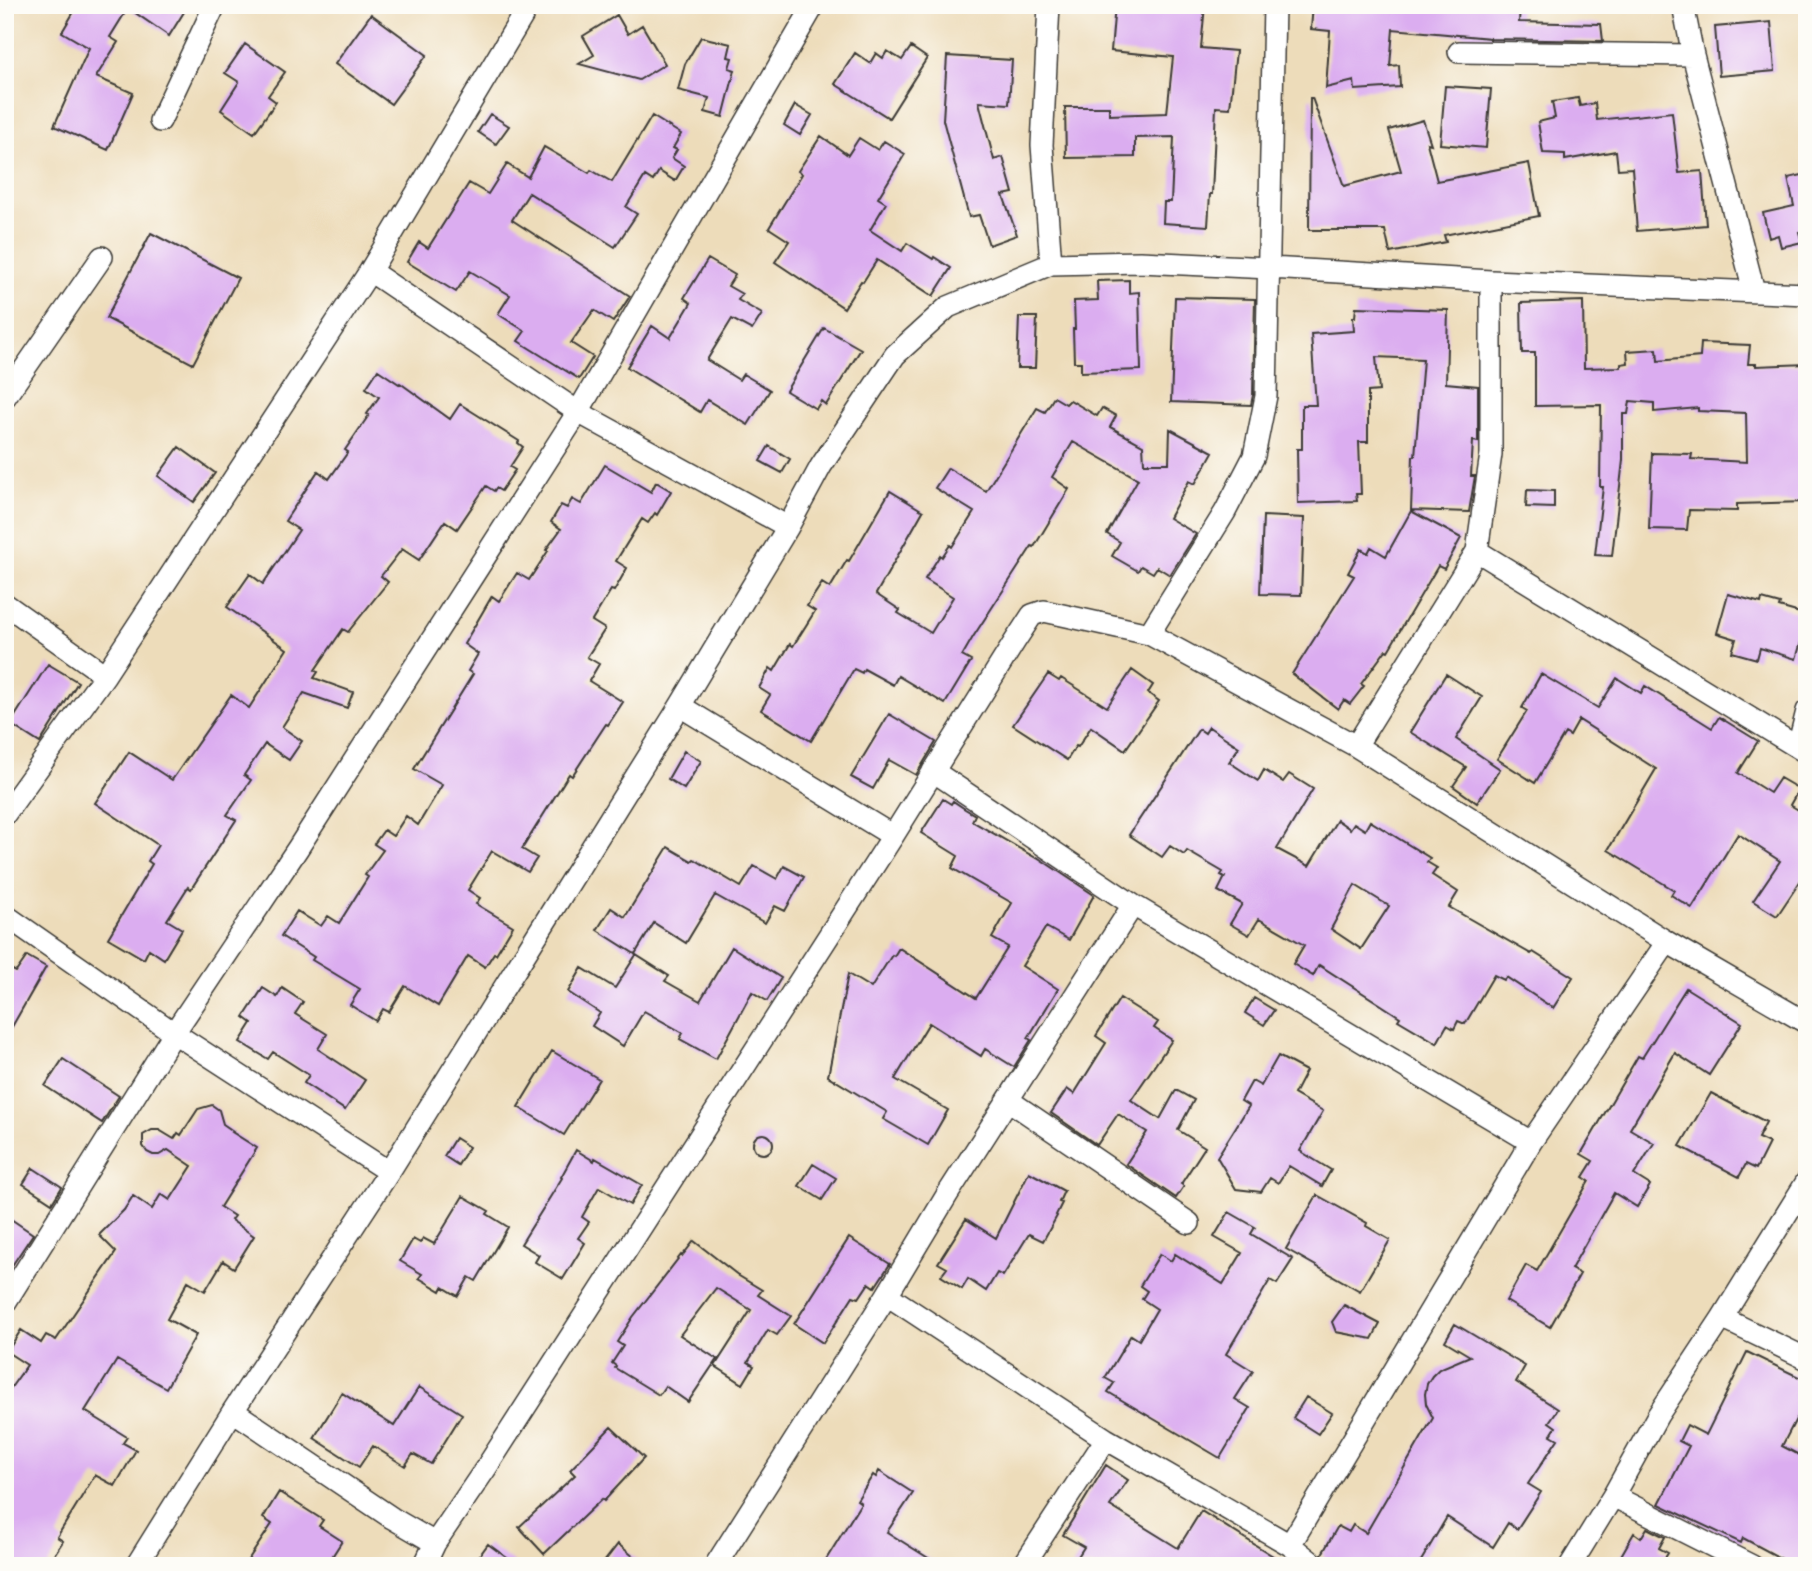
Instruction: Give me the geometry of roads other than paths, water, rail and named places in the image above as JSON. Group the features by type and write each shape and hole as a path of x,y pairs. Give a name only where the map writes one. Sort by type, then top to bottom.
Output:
{"street":[{"path":"160,121 215,5"},
{"path":"5,814 105,675 370,271 529,5"},
{"path":"5,1303 174,1033 298,848 578,412 814,5"},
{"path":"1049,5 1042,145 1051,264"},
{"path":"1149,634 1226,512 1254,456 1266,396 1274,5"},
{"path":"1683,5 1693,55 1754,291"},
{"path":"1459,52 1693,55"},
{"path":"5,397 102,257"},
{"path":"136,1566 233,1411 389,1172 680,706 788,527 821,466 895,355 948,307 1051,264 1140,262 1491,281 1807,294"},
{"path":"370,271 578,412 788,527"},
{"path":"1356,746 1476,551 1491,454 1491,281"},
{"path":"1476,551 1802,750 1807,710"},
{"path":"5,604 105,675"},
{"path":"424,1566 435,1543 893,836 1032,615 1044,611 1149,634 1356,746 1667,942 1807,1023"},
{"path":"680,706 893,836"},
{"path":"933,771 1133,905 1531,1142"},
{"path":"715,1566 887,1295 947,1195 1133,905"},
{"path":"5,915 174,1033 389,1172"},
{"path":"1290,1545 1531,1142 1667,942"},
{"path":"1008,1100 1189,1223"},
{"path":"1570,1566 1658,1415 1807,1181"},
{"path":"887,1295 1106,1439 1290,1545 1317,1566"},
{"path":"1722,1318 1807,1359"},
{"path":"233,1411 435,1543"},
{"path":"1023,1566 1106,1439"},
{"path":"1613,1496 1752,1566"}]}
